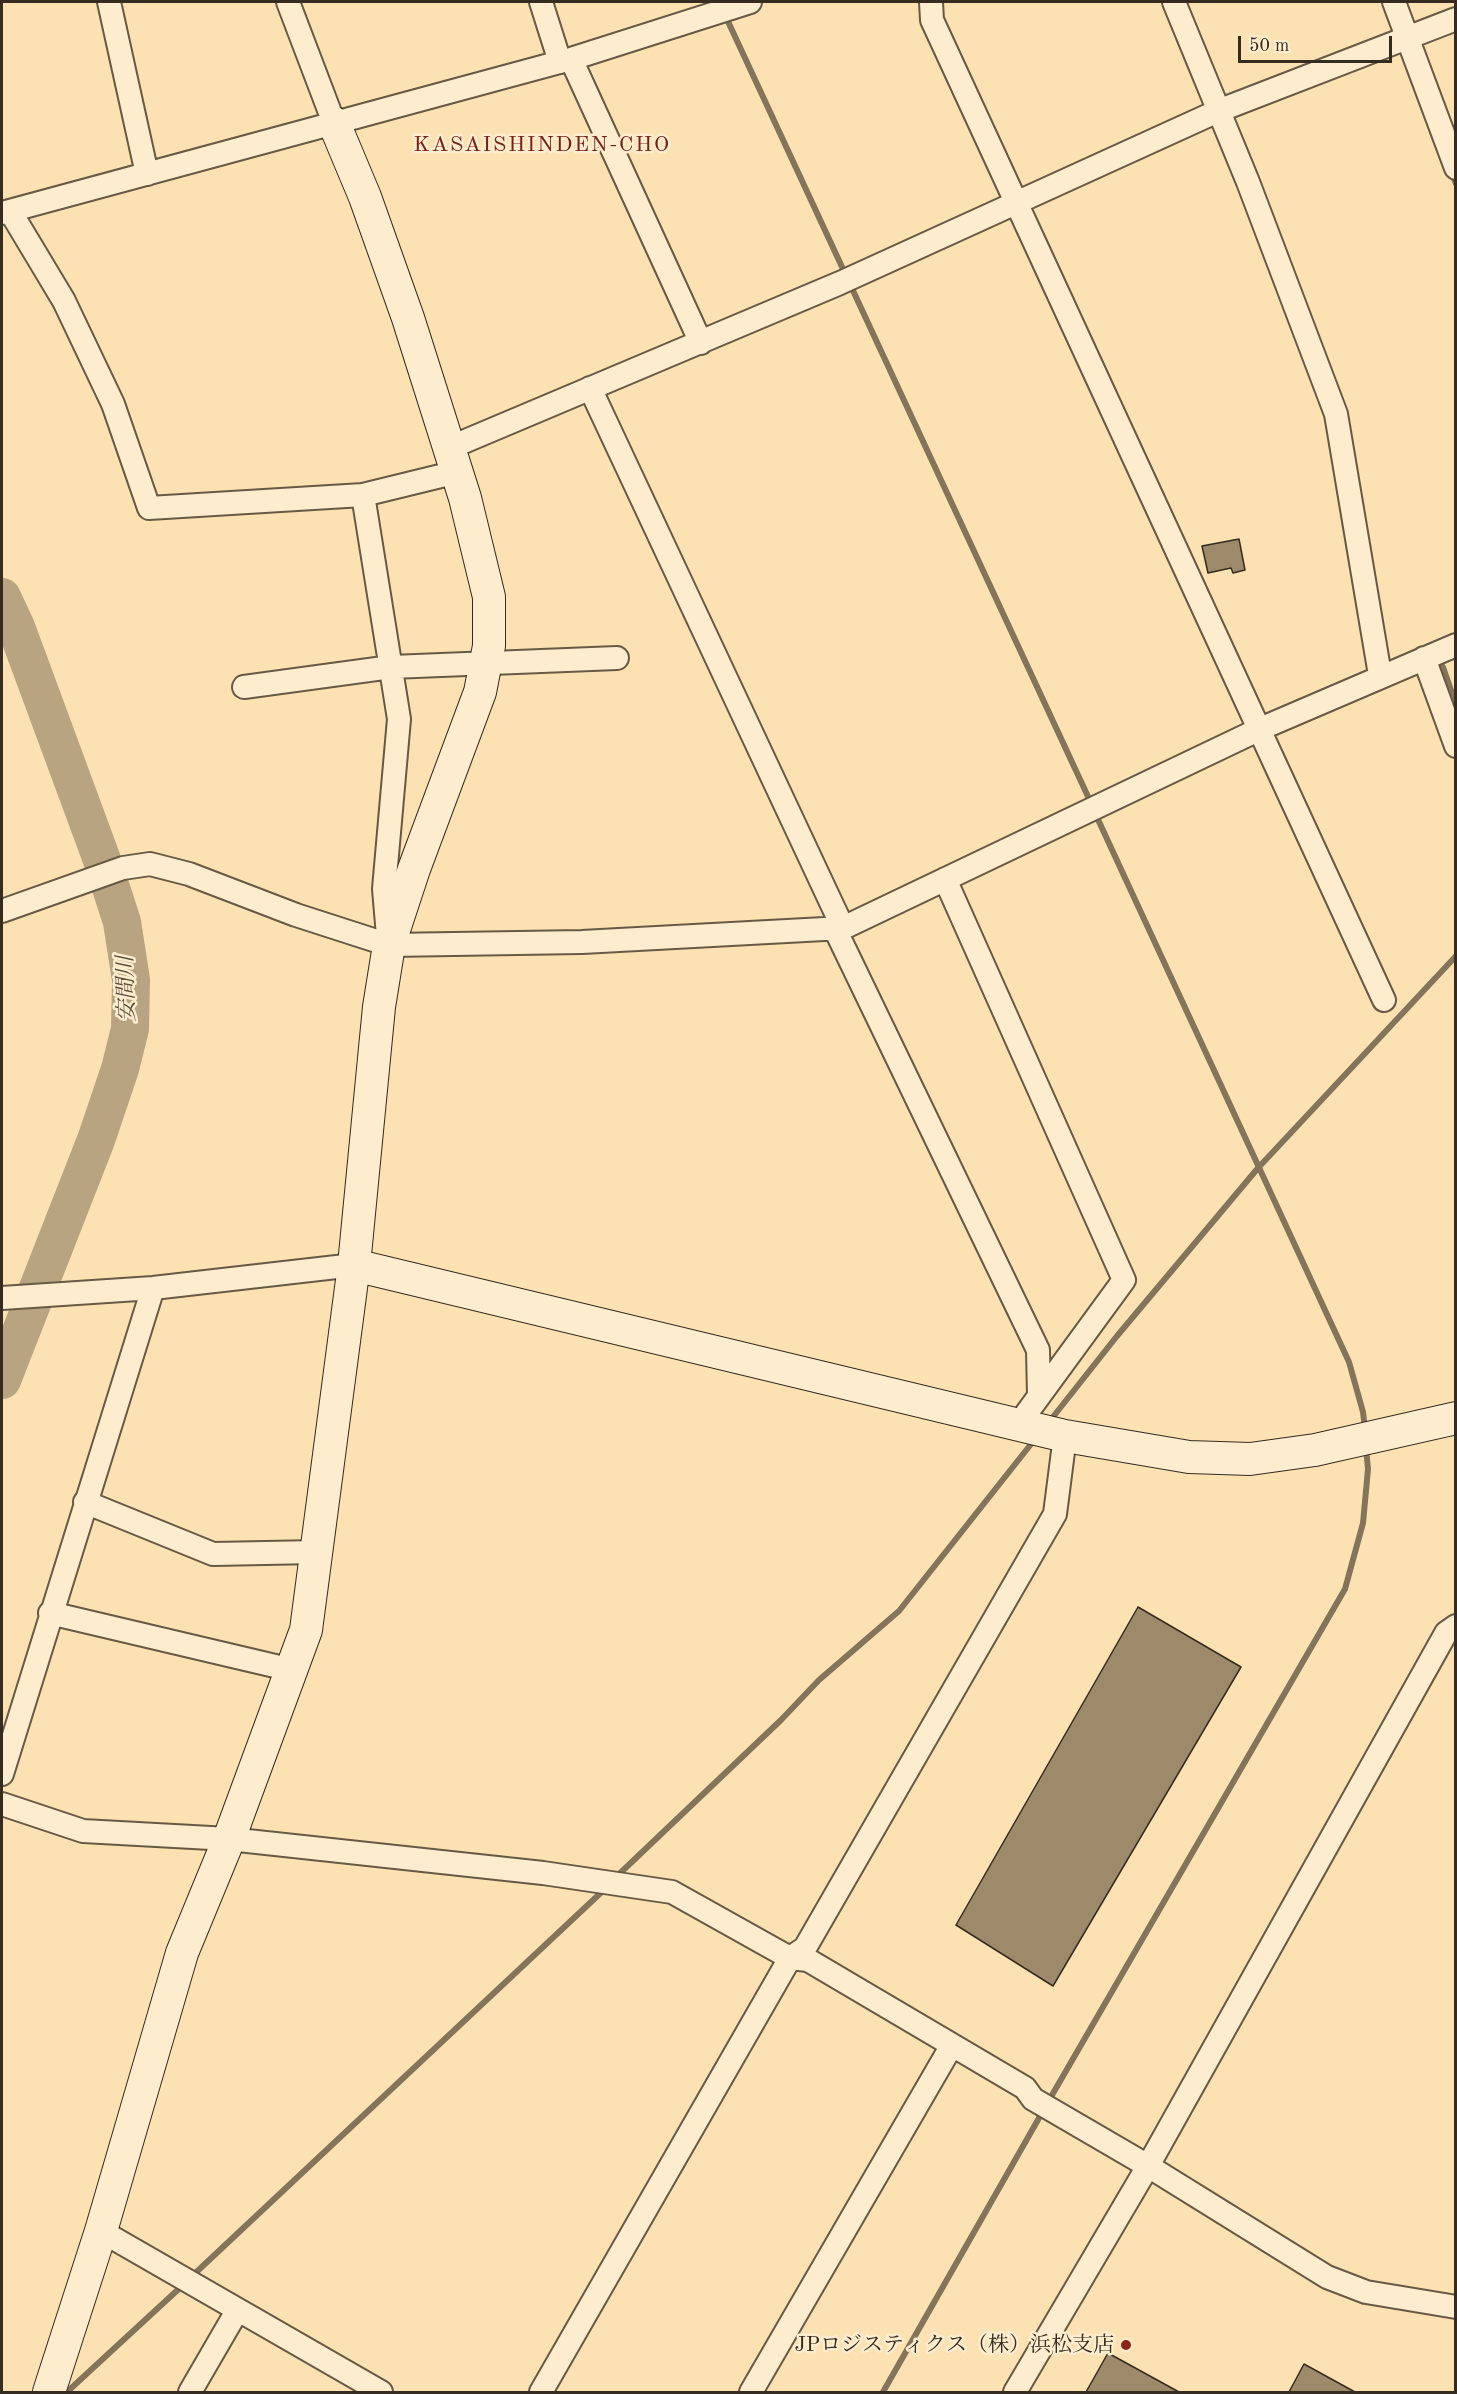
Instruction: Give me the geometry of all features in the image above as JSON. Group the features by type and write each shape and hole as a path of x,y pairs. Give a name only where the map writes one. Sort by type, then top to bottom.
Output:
{"street":[{"path":"109,2 147,174"},
{"path":"50,2392 101,2231 182,1953 229,1839 306,1630 354,1265 379,1007 389,945 414,869 480,692 489,646 489,597 453,460 377,230 288,2"},
{"path":"541,2 565,60 701,343"},
{"path":"931,2 932,20 1018,202 1384,1000"},
{"path":"1174,2 1248,182 1336,414 1380,675"},
{"path":"1394,2 1455,168"},
{"path":"732,8 565,60 4,212 64,301 113,404 149,508 363,495 453,460 590,388 846,280 1218,111 1455,19"},
{"path":"541,2392 790,1958 805,1948 1055,1514 1042,1430 1038,1350 839,929 590,388"},
{"path":"363,495 399,719 384,889 389,945"},
{"path":"2,911 123,868 150,864 189,874 296,915 389,945 582,942 839,929 1093,806 1260,729 1380,675 1455,645"},
{"path":"244,687 391,667 617,658"},
{"path":"1424,658 1455,746"},
{"path":"945,879 1124,1280 1039,1396"},
{"path":"2,1296 56,1295 153,1288 354,1265 1042,1430 1189,1457 1250,1459 1365,1439 1455,1418"},
{"path":"2,1774 153,1288"},
{"path":"85,1502 213,1554 317,1552"},
{"path":"51,1613 292,1670"},
{"path":"1015,2392 1148,2166 1446,1633 1455,1626"},
{"path":"2,1804 83,1831 229,1839 672,1892 790,1958 808,1960 1025,2088 1034,2099 1148,2166 1327,2277 1366,2292 1455,2307"},
{"path":"751,2392 952,2045"},
{"path":"101,2231 194,2287 381,2392"},
{"path":"189,2392 237,2310"}],"building":[{"path":"1239,539 1245,570 1233,573 1231,568 1208,573 1202,546"},
{"path":"1138,1607 1241,1667 1053,1986 956,1925"},
{"path":"1108,2353 1179,2392 1086,2392"},
{"path":"1304,2364 1355,2392 1289,2392"}],"waterway":[{"path":"725,15 1091,803"},
{"path":"1451,171 1456,184"},
{"name":"安間川","path":"2,597 16,627 102,860 122,922 131,980 130,1029 120,1069 96,1140 2,1380"},
{"path":"1443,667 1456,705"},
{"path":"1095,813 1349,1362 1363,1412 1365,1429"},
{"path":"1049,1422 1117,1336 1258,1168 1456,956"},
{"path":"616,1877 781,1720 819,1680 899,1611 1035,1439"},
{"path":"1048,2102 1345,1589 1363,1523 1368,1469 1366,1448"},
{"path":"190,2278 607,1887"},
{"path":"883,2392 1043,2111"},
{"path":"67,2392 183,2285"}],"place":[{"name":"JPロジスティクス（株）浜松支店","path":"1126,2345"}],"district":[{"name":"KASAISHINDEN-CHO","path":"542,145"}]}
